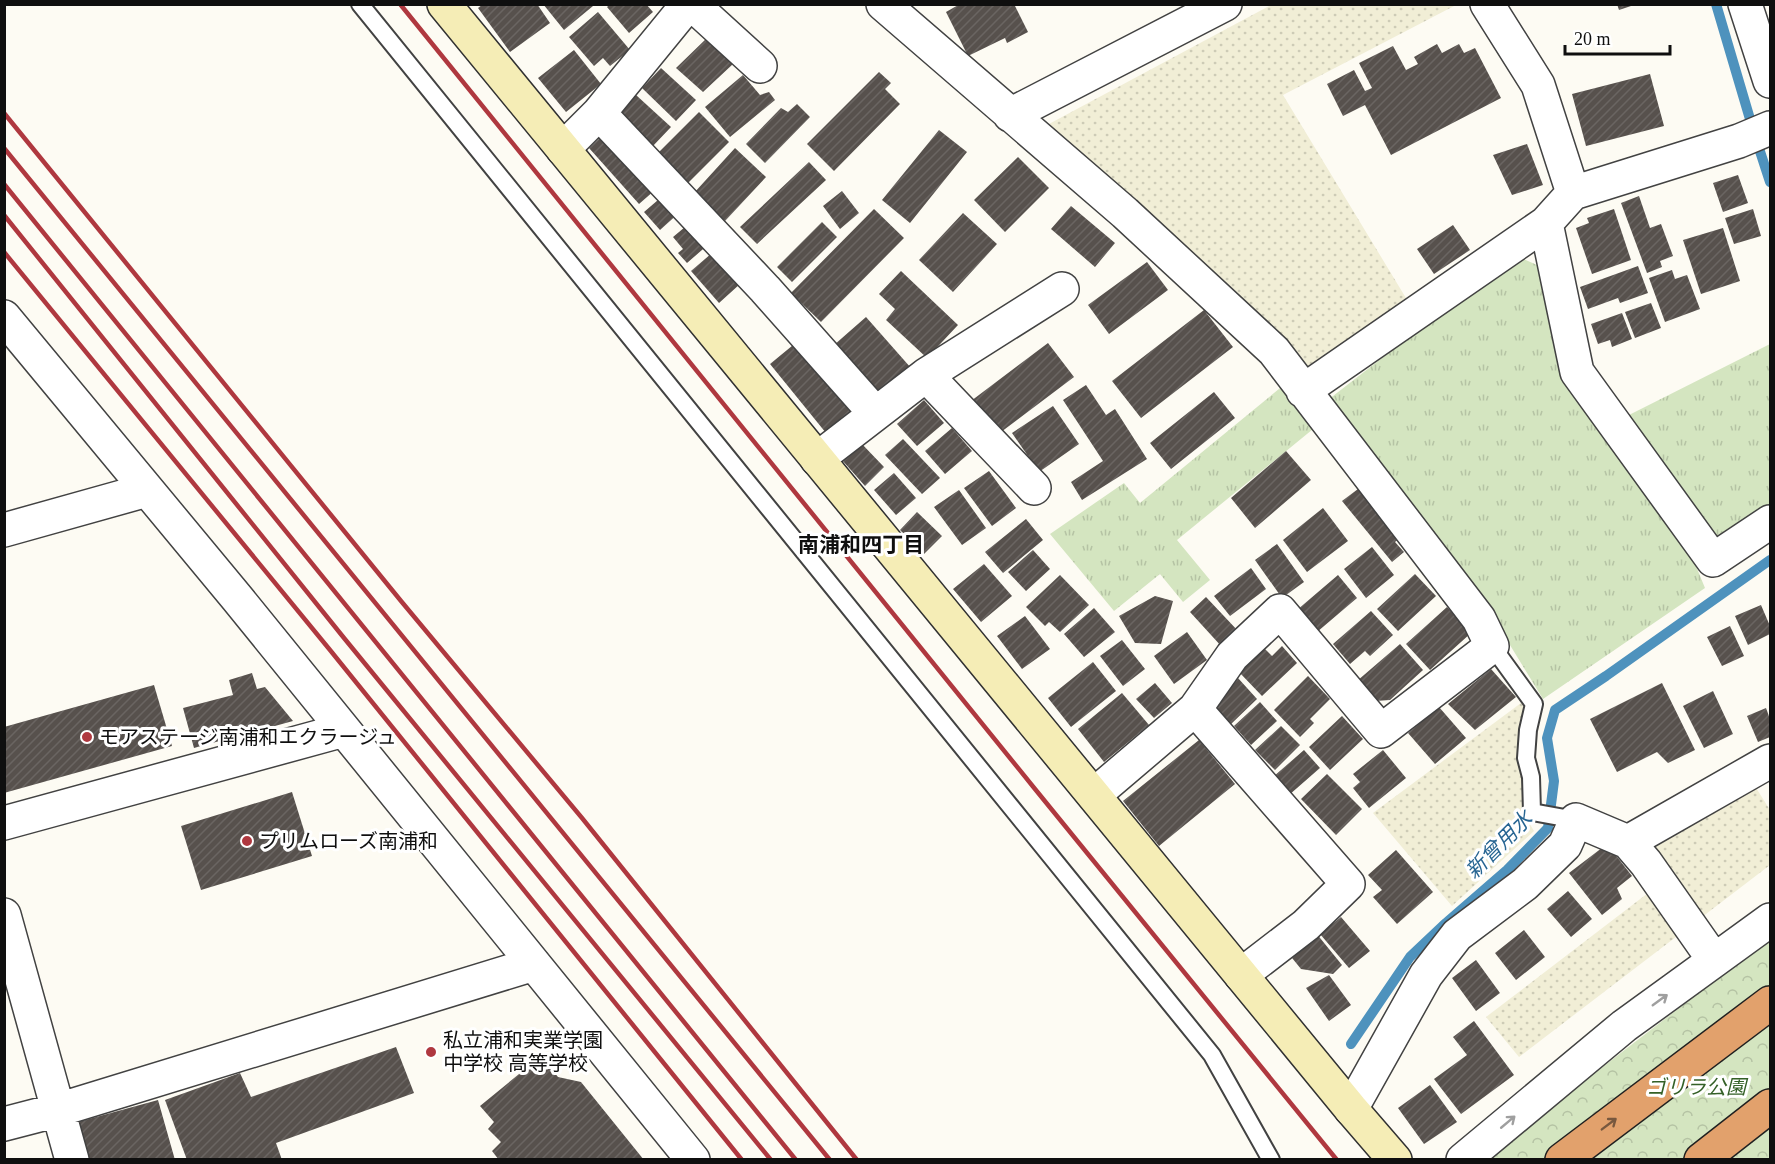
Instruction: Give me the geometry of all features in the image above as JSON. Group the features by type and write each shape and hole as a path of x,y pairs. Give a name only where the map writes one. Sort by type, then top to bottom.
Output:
{"highway":[{"path":"1562,1160 1770,1003"},
{"path":"1701,1160 1770,1107"},
{"path":"1734,1160 1770,1130"}],"street":[{"path":"563,149 599,113 690,4 760,66"},
{"path":"883,4 1125,213 1274,351 1479,619 1492,646 1381,731 1280,610 1233,656 1195,709 1094,795"},
{"path":"1010,115 1225,4"},
{"path":"1745,4 1770,81"},
{"path":"1492,6 1538,85 1573,193"},
{"path":"454,8 563,149 1395,1160"},
{"path":"599,113 765,289 875,413"},
{"path":"1303,390 1546,223 1573,193 1739,141 1770,128"},
{"path":"1546,223 1577,372 1713,560 1770,522"},
{"path":"817,459 926,375 1062,289"},
{"path":"4,317 344,730 693,1160"},
{"path":"926,375 1034,489"},
{"path":"4,530 147,490"},
{"path":"1195,709 1348,884 1306,925 1241,975"},
{"path":"4,824 344,730"},
{"path":"1628,842 1770,761"},
{"path":"1352,1109 1426,975 1456,935 1525,884 1565,845 1575,820 1628,842 1646,863 1714,960"},
{"path":"4,915 72,1160"},
{"path":"1463,1160 1624,1026 1770,920"},
{"path":"4,1125 534,964"}],"lane":[{"path":"360,4 1212,1055 1271,1160"},
{"path":"1492,646 1534,704 1528,730 1526,758 1531,777 1532,812 1575,820"}],"shaded area":[{"path":"1271,5 1456,5 1283,95 1409,303 1302,371 1034,132"},
{"path":"1521,703 1525,707 1519,734 1520,760 1525,773 1525,816 1534,831 1452,906 1373,813"},
{"path":"1753,783 1770,810 1770,865 1519,1057 1486,1017 1665,880 1644,848"}],"green space":[{"path":"1521,258 1537,265 1563,371 1693,559 1705,588 1543,699 1491,614 1324,403 1427,323"},
{"path":"1770,344 1770,511 1729,541 1707,541 1627,416"},
{"path":"1285,384 1318,425 1177,540 1210,580 1183,602 1160,574 1114,611 1050,534 1124,483 1140,503"},
{"name":"ゴリラ公園","path":"1770,938 1770,1159 1483,1159"}],"building":[{"path":"483,4 537,4 550,23 510,52 478,8"},
{"path":"543,4 592,4 593,6 564,30"},
{"path":"610,4 646,4 653,12 629,33 607,7"},
{"path":"960,4 1014,4 1028,32 1007,43 1005,38 968,56 946,12"},
{"path":"1617,4 1634,4 1634,5 1619,10"},
{"path":"598,12 630,50 610,66 603,58 594,66 569,37"},
{"path":"708,37 733,64 703,92 676,68"},
{"path":"1437,44 1442,53 1459,44 1464,53 1475,48 1501,98 1391,155 1365,105 1343,116 1327,84 1354,70 1365,91 1372,88 1359,63 1393,46 1406,70 1418,64 1414,57"},
{"path":"574,50 601,84 566,112 538,78"},
{"path":"661,68 696,100 676,121 642,88"},
{"path":"879,72 891,83 885,89 900,104 834,171 807,144"},
{"path":"1650,74 1664,126 1586,146 1572,94"},
{"path":"743,75 760,95 769,92 775,100 730,137 705,107"},
{"path":"636,95 671,127 652,147 617,115"},
{"path":"797,104 810,117 765,163 746,144 781,108 788,112"},
{"path":"699,112 729,142 686,185 656,155"},
{"path":"939,130 967,152 910,223 882,200"},
{"path":"604,134 655,190 639,204 589,148"},
{"path":"1527,144 1543,185 1512,195 1493,155"},
{"path":"735,148 766,177 725,221 694,193"},
{"path":"1018,157 1049,188 1005,232 974,200"},
{"path":"809,162 826,180 757,244 740,227"},
{"path":"1738,175 1748,203 1723,212 1713,183"},
{"path":"842,191 859,213 840,229 823,206"},
{"path":"665,194 680,212 660,230 644,212"},
{"path":"1639,196 1650,228 1661,224 1673,256 1660,261 1662,267 1647,273 1621,203"},
{"path":"1071,206 1115,243 1095,267 1051,229"},
{"path":"874,209 904,238 821,322 791,293"},
{"path":"1614,209 1631,260 1592,274 1576,228 1589,223 1587,218"},
{"path":"1753,209 1761,236 1734,244 1725,218"},
{"path":"963,213 997,244 953,292 919,260"},
{"path":"691,222 710,243 687,263 678,253 683,249 673,237"},
{"path":"822,222 837,237 792,282 777,267"},
{"path":"1453,225 1470,250 1434,274 1417,249"},
{"path":"1723,228 1740,281 1701,294 1683,240"},
{"path":"712,253 740,284 719,303 691,271"},
{"path":"1147,262 1168,290 1109,334 1088,305"},
{"path":"1638,266 1648,293 1620,303 1618,298 1588,309 1580,287"},
{"path":"1672,270 1675,279 1687,275 1700,309 1665,322 1649,278"},
{"path":"901,271 958,325 927,358 886,320 895,309 879,294"},
{"path":"1651,303 1661,328 1635,338 1625,312"},
{"path":"1204,310 1233,347 1141,418 1112,381"},
{"path":"1622,313 1632,339 1612,347 1610,340 1598,344 1591,324"},
{"path":"866,317 911,368 879,396 834,345"},
{"path":"798,341 854,410 826,433 770,364"},
{"path":"1048,343 1074,377 997,435 971,401"},
{"path":"1086,385 1106,415 1115,409 1147,459 1082,500 1071,482 1103,461 1063,400"},
{"path":"1214,392 1235,418 1171,469 1150,443"},
{"path":"924,400 944,423 917,446 897,424"},
{"path":"1053,406 1079,444 1039,472 1012,433"},
{"path":"952,428 972,451 945,474 925,451"},
{"path":"903,439 940,478 922,494 885,455"},
{"path":"861,443 884,467 865,486 842,460"},
{"path":"1286,451 1311,480 1255,528 1231,498"},
{"path":"989,471 1016,508 992,526 964,488"},
{"path":"894,473 916,498 896,515 874,490"},
{"path":"1362,486 1403,535 1395,542 1404,552 1392,562 1342,501"},
{"path":"959,490 986,528 962,545 934,507"},
{"path":"1323,508 1348,541 1307,572 1283,540"},
{"path":"917,512 942,536 924,554 900,530"},
{"path":"1026,519 1043,540 1003,573 985,552"},
{"path":"1277,544 1304,582 1282,598 1255,560"},
{"path":"1372,547 1394,575 1366,598 1344,569"},
{"path":"1033,550 1050,569 1026,591 1008,572"},
{"path":"984,564 1012,596 981,622 953,589"},
{"path":"1251,568 1266,589 1230,616 1214,596"},
{"path":"1415,574 1436,596 1398,631 1377,609"},
{"path":"1060,575 1089,605 1060,632 1049,622 1045,626 1026,607"},
{"path":"1338,575 1357,598 1317,632 1297,610"},
{"path":"1155,596 1173,601 1161,644 1135,643 1119,616"},
{"path":"1206,597 1239,632 1222,647 1190,612"},
{"path":"1761,605 1770,626 1770,634 1748,645 1735,616"},
{"path":"1447,607 1471,633 1430,670 1406,644"},
{"path":"1094,608 1115,632 1084,657 1064,634"},
{"path":"1371,611 1393,635 1370,656 1365,651 1350,664 1333,644"},
{"path":"1025,616 1050,649 1022,669 997,636"},
{"path":"1730,626 1744,656 1722,666 1707,637"},
{"path":"1187,632 1207,660 1174,684 1154,656"},
{"path":"1122,640 1145,669 1123,686 1100,656"},
{"path":"1400,644 1423,670 1390,700 1375,701 1357,681"},
{"path":"1282,646 1297,663 1262,696 1239,672 1264,648 1272,656"},
{"path":"1093,662 1116,691 1071,727 1048,698"},
{"path":"1491,669 1516,697 1475,730 1448,704"},
{"path":"252,673 257,689 265,687 293,721 194,748 183,708 233,695 229,680"},
{"path":"1308,676 1330,699 1310,719 1314,723 1300,737 1274,710"},
{"path":"1238,678 1257,699 1230,725 1218,712 1216,699"},
{"path":"1155,683 1172,703 1154,718 1136,699"},
{"path":"1662,683 1695,750 1668,763 1657,752 1617,772 1590,719"},
{"name":"モアステージ南浦和エクラージュ","path":"154,685 172,746 4,793 4,727"},
{"path":"1713,691 1733,734 1704,748 1683,706"},
{"path":"1122,693 1149,725 1104,762 1078,729"},
{"path":"1260,702 1277,721 1251,745 1234,726"},
{"path":"1439,707 1466,738 1435,764 1408,733"},
{"path":"1766,708 1770,719 1770,737 1758,742 1747,716"},
{"path":"1342,716 1363,739 1330,770 1309,747"},
{"path":"1281,726 1300,745 1275,770 1255,750"},
{"path":"1199,740 1235,784 1159,846 1123,801"},
{"path":"1304,750 1320,768 1289,795 1273,777"},
{"path":"1383,750 1406,778 1369,808 1353,788 1360,782 1353,774"},
{"path":"1327,774 1362,809 1336,835 1301,799"},
{"name":"プリムローズ南浦和","path":"292,792 312,856 201,890 181,826"},
{"path":"1607,844 1632,876 1617,888 1622,899 1602,915 1569,873"},
{"path":"1396,850 1433,892 1397,924 1373,897 1382,890 1368,875"},
{"path":"1568,891 1592,919 1571,937 1547,909"},
{"path":"1341,917 1370,951 1349,968 1320,934"},
{"path":"1524,930 1545,957 1516,980 1495,953"},
{"path":"1316,933 1342,965 1333,974 1301,969 1288,953"},
{"path":"1476,960 1500,993 1476,1011 1452,978"},
{"path":"1329,975 1351,1005 1329,1021 1306,988"},
{"path":"1474,1021 1514,1075 1461,1114 1434,1079 1467,1055 1453,1037"},
{"path":"396,1047 414,1093 276,1143 282,1160 187,1160 165,1100 240,1073 251,1097"},
{"path":"541,1056 558,1077 581,1082 644,1160 499,1160 492,1151 501,1142 488,1129 494,1122 480,1106"},
{"path":"1430,1085 1457,1122 1424,1144 1398,1108"},
{"path":"158,1100 175,1160 89,1160 78,1122"}],"waterway":[{"name":"新曾用水","path":"1716,4 1770,182"},
{"name":"新曾用水","path":"1351,1044 1410,957 1507,870 1548,828 1554,781 1547,738 1555,710 1770,560"}],"railway":[{"path":"400,4 1337,1160"},
{"path":"4,113 401,601 582,818 857,1160"},
{"path":"4,148 830,1160"},
{"path":"4,184 796,1160"},
{"path":"4,215 344,638 771,1160"},
{"path":"4,252 330,650 742,1160"}],"place":[{"name":"モアステージ南浦和エクラージュ","path":"87,737"},
{"name":"プリムローズ南浦和","path":"247,841"},
{"name":"私立浦和実業学園 中学校 高等学校","path":"431,1052"}],"district":[{"name":"南浦和四丁目","path":"861,545"}]}
